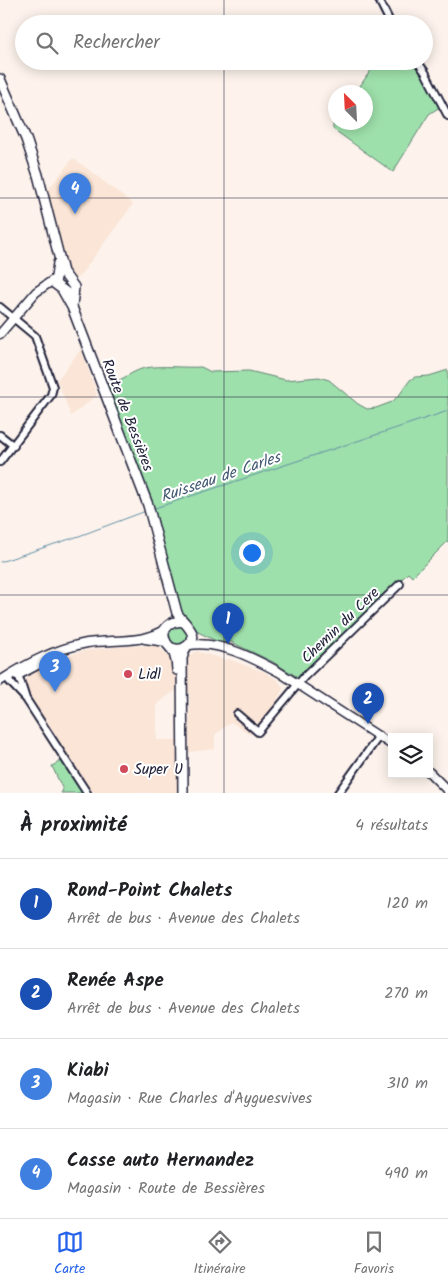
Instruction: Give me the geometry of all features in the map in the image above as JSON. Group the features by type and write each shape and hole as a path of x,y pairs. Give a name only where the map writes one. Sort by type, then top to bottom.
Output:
{"main road":[{"name":"Route de Bessières","path":"0,79 26,139 38,175 58,258 60,282 72,307 148,505 178,613 192,632 192,640 182,658 183,793"},
{"name":"Route de Bessières","path":"60,282 74,285 72,307"},
{"path":"60,282 66,293 73,292"},
{"name":"Route de Bessières","path":"171,591 168,626 164,636 176,659 182,704"},
{"path":"168,626 176,622 184,622"},
{"path":"169,645 179,650 188,646"}],"street":[{"path":"379,0 386,15"},
{"path":"424,70 448,116"},
{"path":"0,334 39,289 60,282"},
{"path":"0,307 35,336 53,387 52,395 0,462"},
{"path":"0,435 14,446"},
{"name":"Chemin du Cere","path":"237,714 258,732 297,684 400,584"},
{"path":"0,687 43,656 60,649 156,635 168,626"},
{"path":"192,632 210,645"},
{"path":"138,638 169,645"},
{"path":"188,646 210,645 261,662 388,742"},
{"path":"0,681 13,677"},
{"path":"13,677 87,793"},
{"path":"13,677 26,698"},
{"path":"338,793 379,736"},
{"path":"433,776 448,791 447,793"}],"shaded area":[{"path":"73,158 133,204 79,277 73,279 68,276 47,191"},
{"path":"81,349 97,395 71,416 57,380"},
{"path":"153,645 160,648 170,657 190,656 196,651 228,659 264,672 279,681 283,689 275,704 251,735 231,722 215,735 215,749 189,752 190,693 175,691 157,704 157,740 179,740 180,793 92,793 23,684 29,675 59,658 84,651"}],"green space":[{"path":"371,70 420,70 426,78 440,107 429,114 393,172 334,130 373,130 373,85 361,85"},
{"path":"201,367 211,372 249,371 286,380 319,377 329,380 367,409 392,402 410,380 415,377 429,376 448,370 448,541 412,577 408,573 301,679 273,662 231,642 220,643 198,632 191,622 179,613 157,518 106,384 116,382 145,368"},
{"path":"174,625 184,626 189,633 187,643 178,647 169,642 168,633"},
{"path":"61,761 82,793 61,793 63,790 52,766"}],"waterway":[{"name":"Ruisseau de Carles","path":"152,509 448,411"},
{"name":"Ruisseau de Carles","path":"0,562 79,536 146,511"}],"place":[{"name":"Casse auto Hernandez","path":"75,214"},
{"name":"Rond-Point Chalets","path":"228,644"},
{"name":"Lidl","path":"128,674"},
{"name":"Kiabi","path":"55,692"},
{"name":"Renée Aspe","path":"368,724"},
{"name":"Super U","path":"124,769"}]}
